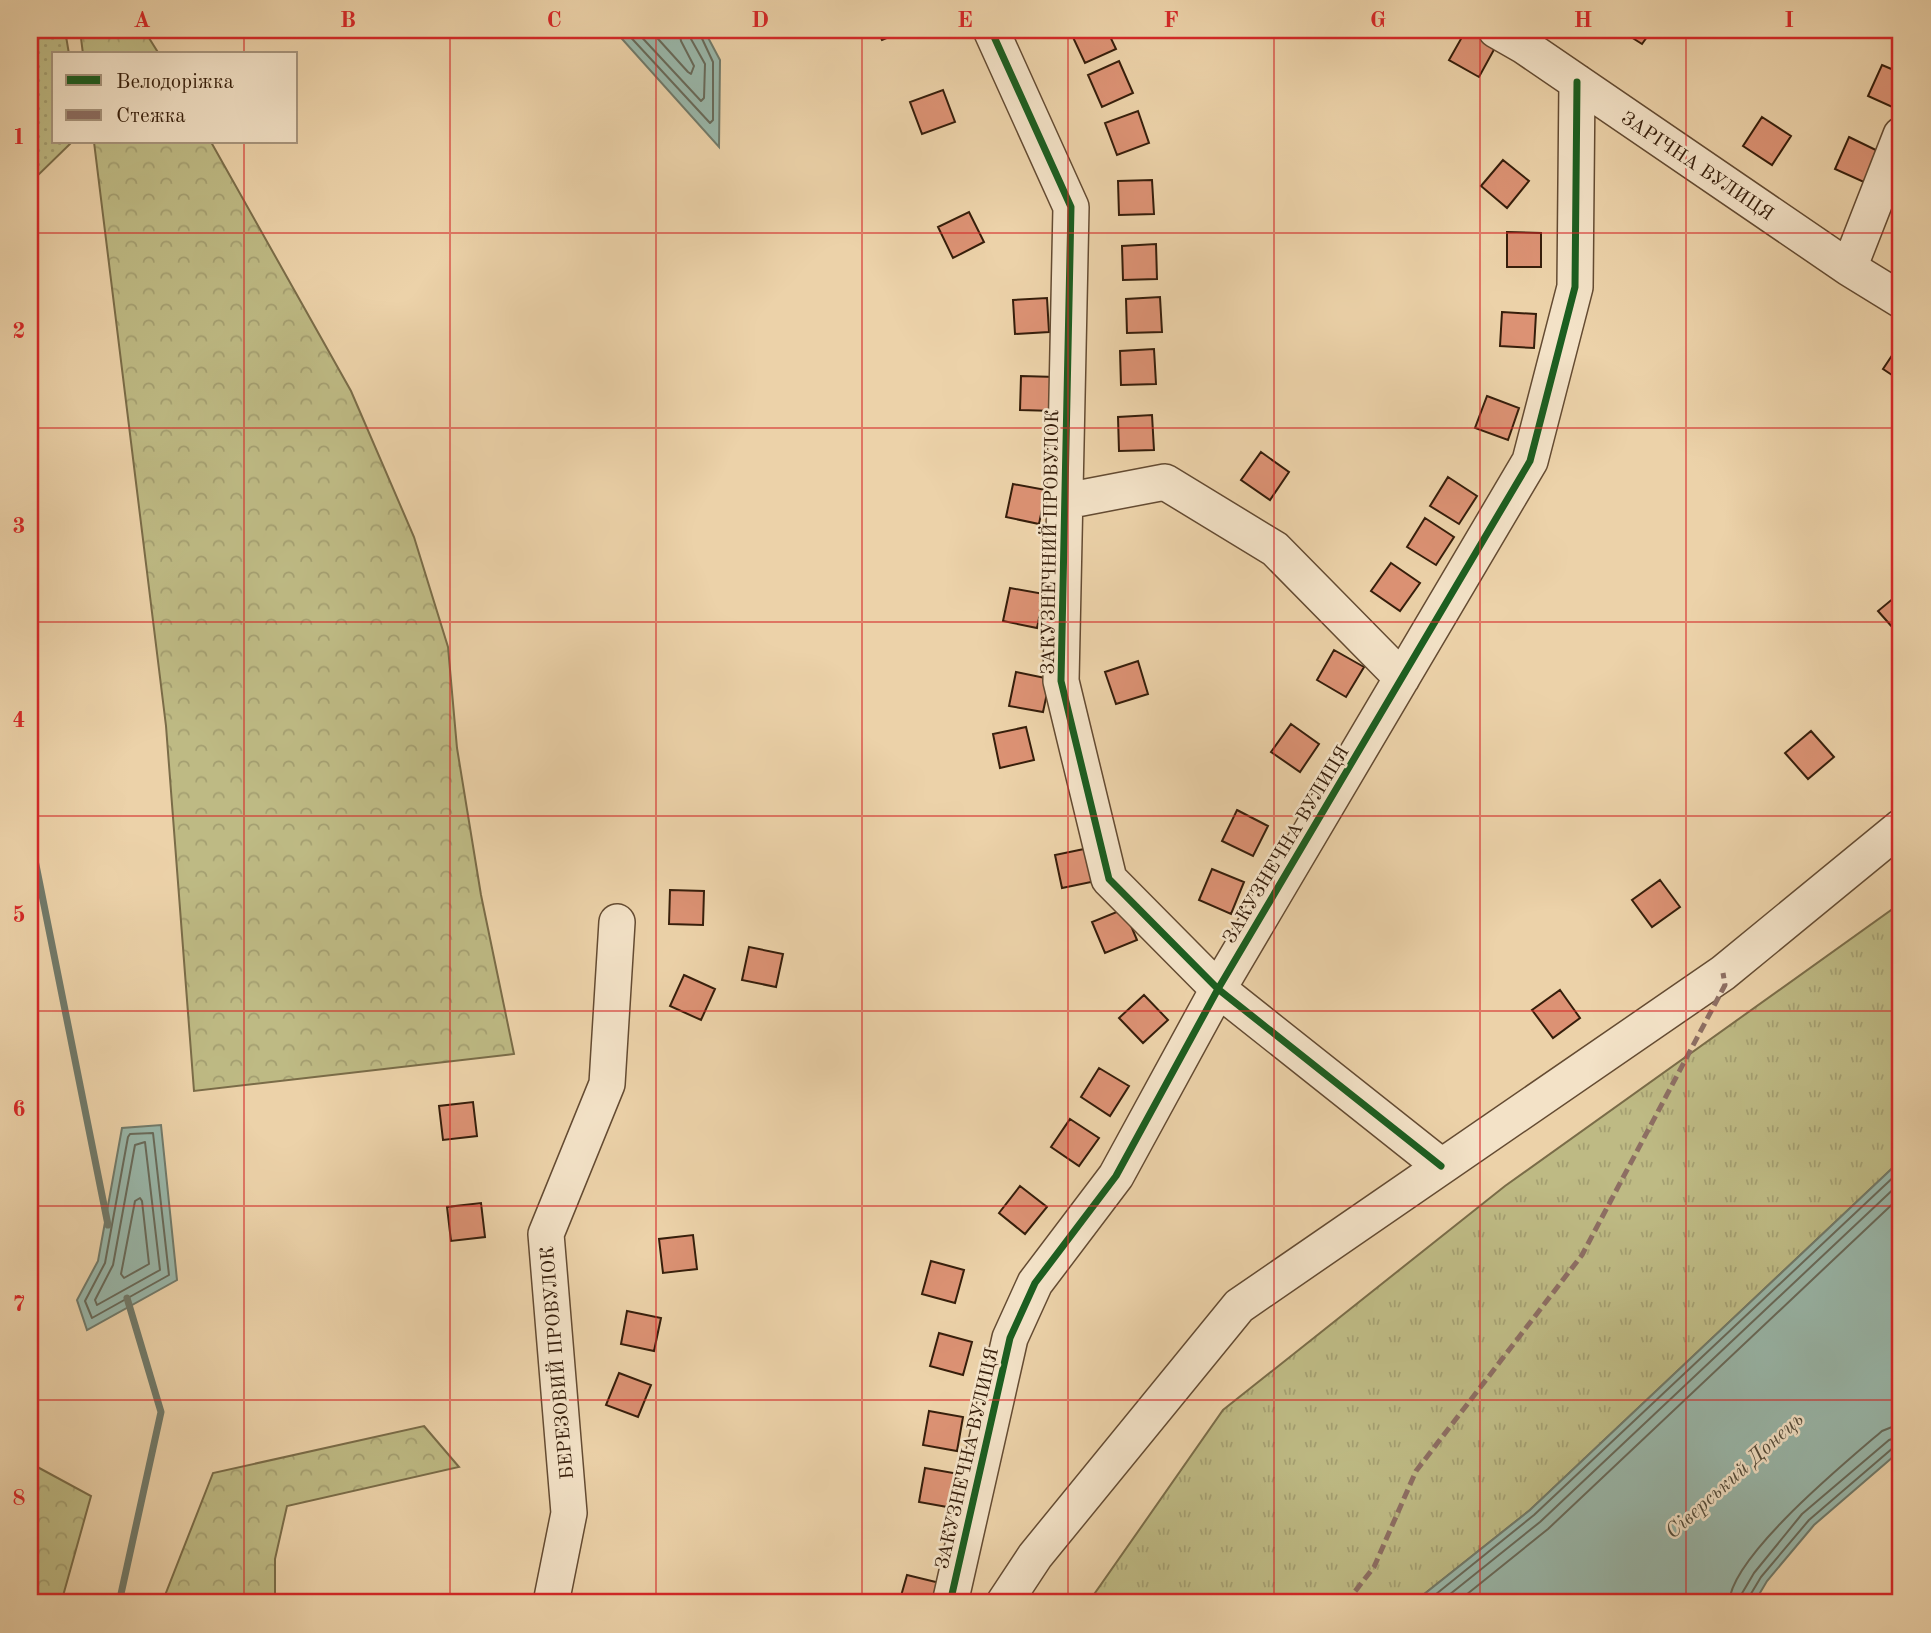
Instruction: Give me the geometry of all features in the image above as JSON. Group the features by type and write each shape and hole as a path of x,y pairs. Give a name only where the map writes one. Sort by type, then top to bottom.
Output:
{"street":[{"name":"ЗАКУЗНЕЧНИЙ ПРОВУЛОК","path":"991,30 1071,207 1061,681 1109,879 1218,989 1441,1166"},
{"name":"ЗАРІЧНА ВУЛИЦЯ","path":"1517,35 1577,82 1849,268 1901,300"},
{"name":"ЗАКУЗНЕЧНА ВУЛИЦЯ","path":"950,1603 1010,1338 1035,1283 1116,1176 1218,989 1530,461 1575,287 1577,82"},
{"path":"1849,268 1901,135"},
{"path":"1066,501 1166,482 1275,549 1402,678"},
{"path":"1004,1603 1035,1556 1239,1306 1723,973 1901,827"},
{"name":"БЕРЕЗОВИЙ ПРОВУЛОК","path":"551,1603 569,1513 546,1234 607,1084 617,922"}],"green space":[{"path":"30,30 65,30 69,52 52,52 52,144 70,144 30,183"},
{"path":"80,30 144,30 158,52 83,52"},
{"path":"94,144 212,144 351,391 414,537 448,647 457,748 481,895 514,1054 194,1091 166,726"},
{"path":"1901,903 1901,1160 1530,1510 1413,1603 1088,1603 1223,1410 1505,1186"},
{"path":"424,1426 459,1467 287,1506 275,1559 275,1603 162,1603 213,1473"},
{"path":"30,1463 91,1496 61,1603 30,1603"}],"water":[{"path":"614,30 704,30 720,60 719,147"},
{"path":"161,1125 177,1280 87,1330 77,1300 98,1261 122,1128"},
{"name":"Сіверський Донець","path":"1901,1160 1901,1450 1814,1525 1767,1581 1754,1603 1413,1603 1530,1510"}],"building":[{"path":"877,30 906,30 882,40"},
{"path":"1107,30 1116,49 1085,63 1070,31"},
{"path":"1466,30 1496,46 1479,77 1449,60"},
{"path":"1620,30 1652,30 1642,44"},
{"path":"1119,61 1133,93 1102,107 1088,75"},
{"path":"1882,65 1901,73 1899,110 1868,96"},
{"path":"943,90 955,122 922,134 910,102"},
{"path":"1138,111 1149,143 1117,155 1105,123"},
{"path":"1762,117 1791,136 1772,165 1743,146"},
{"path":"1849,137 1880,152 1866,183 1835,169"},
{"path":"1503,160 1529,181 1507,208 1481,186"},
{"path":"1152,180 1154,214 1119,215 1118,181"},
{"path":"969,212 984,242 953,258 938,227"},
{"path":"1507,232 1541,233 1541,267 1507,267"},
{"path":"1156,244 1157,279 1123,280 1122,246"},
{"path":"1160,297 1162,332 1127,333 1126,299"},
{"path":"1047,298 1049,332 1015,334 1013,300"},
{"path":"1502,312 1536,314 1534,348 1500,346"},
{"path":"1901,342 1901,381 1883,369"},
{"path":"1154,349 1156,384 1121,385 1120,351"},
{"path":"1021,376 1056,377 1055,411 1020,410"},
{"path":"1487,396 1519,408 1508,440 1475,428"},
{"path":"1152,415 1154,450 1119,451 1118,417"},
{"path":"1261,452 1289,472 1270,500 1241,480"},
{"path":"1448,477 1477,496 1459,524 1430,506"},
{"path":"1013,484 1046,490 1039,524 1006,517"},
{"path":"1425,518 1454,537 1436,565 1407,547"},
{"path":"1391,563 1420,583 1400,611 1371,591"},
{"path":"1010,588 1044,594 1037,628 1003,621"},
{"path":"1901,592 1901,637 1878,611"},
{"path":"1334,650 1364,667 1346,697 1317,680"},
{"path":"1138,661 1148,694 1116,704 1105,672"},
{"path":"1016,672 1050,679 1043,712 1009,706"},
{"path":"1291,724 1319,744 1300,772 1271,752"},
{"path":"1026,727 1034,760 1000,768 993,734"},
{"path":"1811,731 1834,757 1808,779 1785,753"},
{"path":"1237,810 1268,826 1253,856 1222,841"},
{"path":"1089,848 1096,881 1062,888 1055,855"},
{"path":"1212,869 1244,882 1231,914 1199,900"},
{"path":"1660,880 1680,907 1652,927 1632,900"},
{"path":"670,890 704,891 703,925 669,924"},
{"path":"1124,909 1137,940 1105,953 1092,922"},
{"path":"749,947 783,954 776,987 742,980"},
{"path":"684,975 715,989 701,1020 670,1006"},
{"path":"1560,990 1580,1018 1553,1038 1532,1010"},
{"path":"1144,995 1168,1020 1143,1043 1119,1018"},
{"path":"1099,1068 1129,1086 1110,1116 1081,1097"},
{"path":"473,1102 477,1136 443,1140 439,1106"},
{"path":"1070,1119 1099,1138 1079,1166 1051,1147"},
{"path":"1020,1186 1047,1207 1025,1234 999,1213"},
{"path":"481,1203 485,1237 451,1241 447,1207"},
{"path":"693,1235 697,1269 663,1273 659,1239"},
{"path":"931,1261 964,1270 955,1303 922,1294"},
{"path":"627,1311 661,1318 654,1351 621,1344"},
{"path":"939,1333 972,1342 963,1375 930,1366"},
{"path":"619,1373 651,1385 638,1417 606,1405"},
{"path":"929,1411 963,1417 957,1451 923,1445"},
{"path":"925,1468 959,1474 953,1508 919,1502"},
{"path":"907,1575 940,1583 935,1603 899,1603"}],"waterway":[{"path":"30,835 108,1225"},
{"path":"119,1603 161,1412 127,1298"}],"marked path":[{"path":"1346,1603 1374,1567 1416,1471 1582,1255 1725,985 1723,973"}],"cycle path":[{"path":"991,30 1071,207 1061,681 1109,879 1218,989 1441,1166"},
{"path":"950,1603 1010,1338 1035,1283 1116,1176 1218,989 1530,461 1575,287 1577,82"}]}
